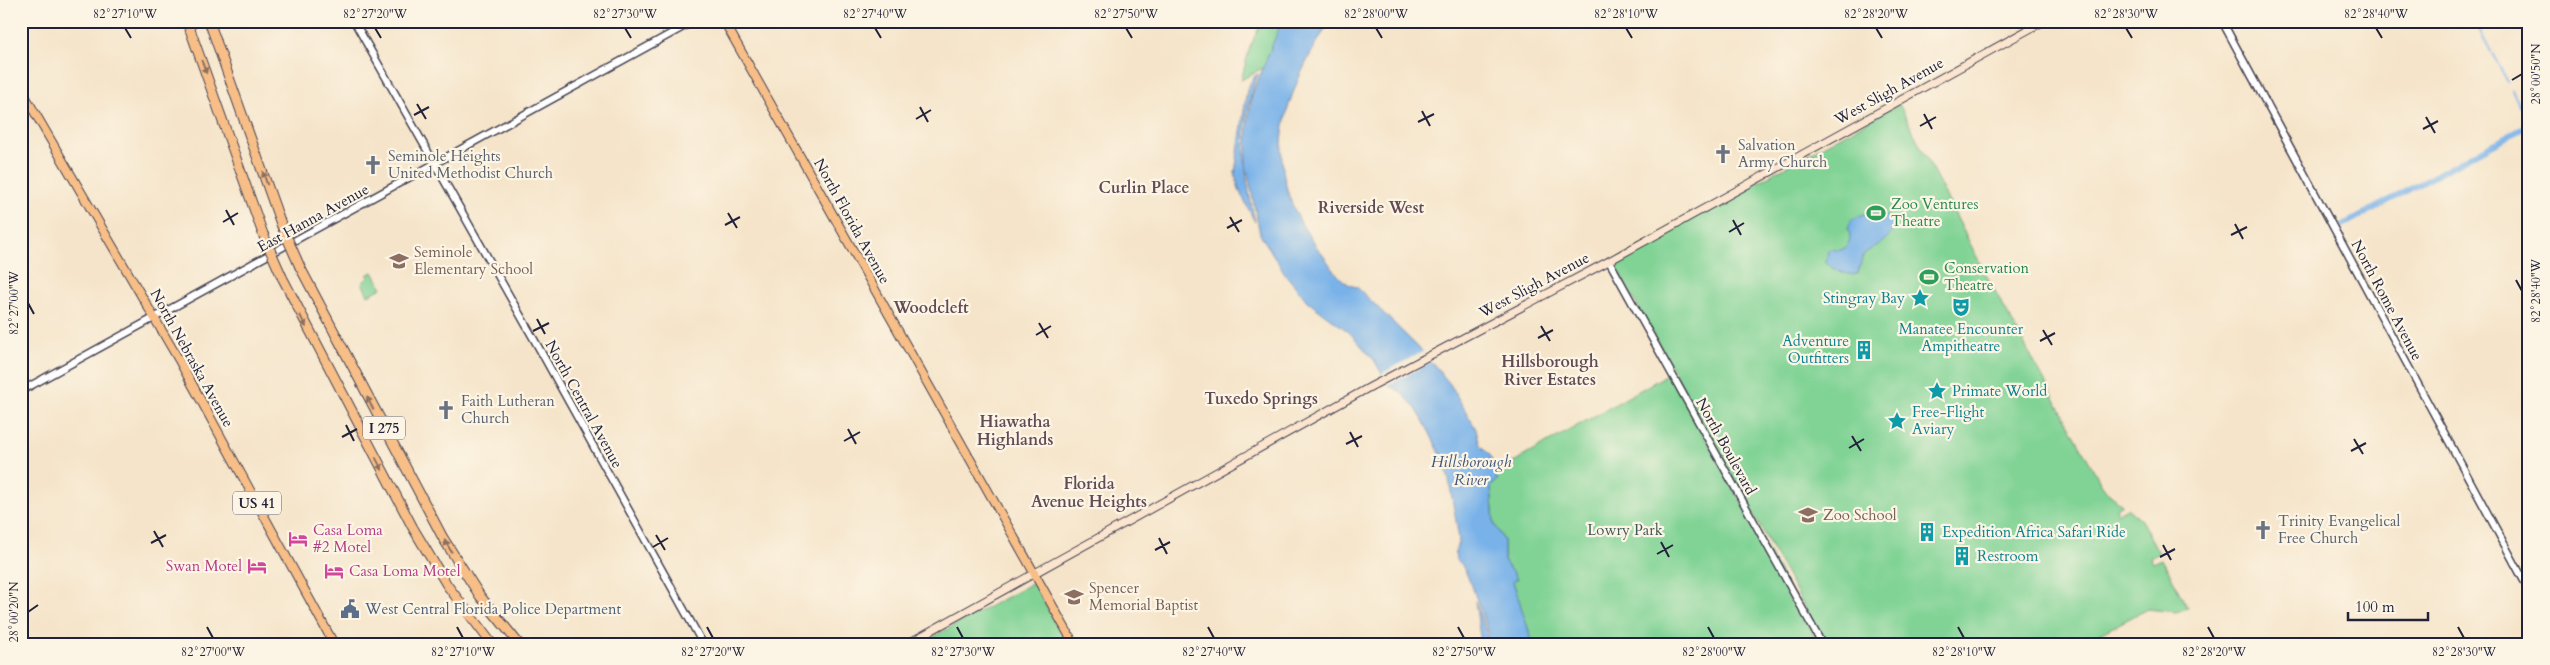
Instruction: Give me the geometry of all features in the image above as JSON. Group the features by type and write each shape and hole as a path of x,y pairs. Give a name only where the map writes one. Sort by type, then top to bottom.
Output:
{"highway":[{"name":"I 275","path":"186,21 263,234 282,277 413,528 447,584 489,642"},
{"name":"I 275","path":"209,21 281,224 300,267 443,538 480,596 519,644"}],"main road":[{"name":"North Florida Avenue","path":"724,21 988,494 1037,574 1074,644"},
{"name":"West Sligh Avenue","path":"907,644 1037,574 1370,387 1609,261 2044,21"},
{"name":"North Nebraska Avenue","path":"21,89 154,318 334,644"}],"street":[{"name":"North Central Avenue","path":"354,21 702,644"},
{"name":"East Hanna Avenue","path":"21,391 694,21"},
{"name":"North Rome Avenue","path":"2222,21 2529,590"},
{"name":"North Boulevard","path":"1609,261 1822,644"}],"green space":[{"path":"1262,21 1284,21 1266,66 1241,80 1250,47"},
{"path":"1899,104 1984,271 2102,485 2109,494 2122,504 2116,508 2118,513 2127,508 2141,520 2159,553 2150,558 2153,563 2162,559 2188,608 2176,612 2147,609 2081,644 1825,644 1613,262"},
{"path":"373,272 382,288 368,295 362,283 368,278 368,274"},
{"name":"Lowry Park","path":"1670,373 1819,644 1533,644 1512,581 1517,579 1504,561 1504,541 1494,523 1491,486 1497,481 1496,472"},
{"path":"1031,584 1035,586 1067,644 920,644"}],"water":[{"name":"Hillsborough River","path":"1282,21 1330,21 1312,51 1298,80 1288,109 1282,137 1283,166 1289,194 1302,224 1337,274 1346,283 1357,287 1425,354 1450,384 1476,429 1480,445 1490,455 1496,472 1497,481 1491,486 1494,523 1504,541 1504,561 1517,579 1513,581 1533,644 1492,644 1471,583 1462,565 1456,559 1455,553 1459,539 1449,480 1442,457 1425,424 1415,407 1399,391 1389,386 1374,360 1349,332 1308,302 1286,275 1260,234 1246,164 1248,120 1252,95"},
{"path":"1258,74 1247,112 1244,148 1245,166 1255,222 1239,190 1235,173 1247,90 1254,76"},
{"path":"1869,212 1892,218 1895,224 1892,230 1886,239 1863,255 1858,273 1853,275 1835,270 1826,262 1828,250 1841,250 1846,246 1850,238 1848,228 1852,219"},
{"path":"1475,601 1490,644 1481,644"}],"pier":[{"path":"1424,351 1433,361 1387,386 1379,375"}],"waterway":[{"path":"2479,30 2508,82"},
{"path":"2512,90 2529,121"},
{"path":"2343,225 2529,125"}],"place":[{"name":"Salvation Army Church","path":"1723,154"},
{"name":"Seminole Heights United Methodist Church","path":"373,165"},
{"name":"Zoo Ventures Theatre","path":"1876,213"},
{"name":"Seminole Elementary School","path":"399,261"},
{"name":"Conservation Theatre","path":"1929,277"},
{"name":"Stingray Bay","path":"1920,298"},
{"name":"Manatee Encounter Ampitheatre","path":"1961,307"},
{"name":"Adventure Outfitters","path":"1864,350"},
{"name":"Primate World","path":"1937,391"},
{"name":"Faith Lutheran Church","path":"446,410"},
{"name":"Free-Flight Aviary","path":"1897,421"},
{"name":"Zoo School","path":"1808,515"},
{"name":"Trinity Evangelical Free Church","path":"2263,530"},
{"name":"Expedition Africa Safari Ride","path":"1927,532"},
{"name":"Casa Loma #2 Motel","path":"298,539"},
{"name":"Restroom","path":"1962,556"},
{"name":"Swan Motel","path":"257,566"},
{"name":"Casa Loma Motel","path":"334,571"},
{"name":"Spencer Memorial Baptist","path":"1074,597"},
{"name":"West Central Florida Police Department","path":"350,609"}],"district":[{"name":"Curlin Place","path":"1144,188"},
{"name":"Riverside West","path":"1371,208"},
{"name":"Woodcleft","path":"931,308"},
{"name":"Hillsborough River Estates","path":"1550,371"},
{"name":"Tuxedo Springs","path":"1261,399"},
{"name":"Hiawatha Highlands","path":"1015,431"},
{"name":"Florida Avenue Heights","path":"1089,493"}]}
